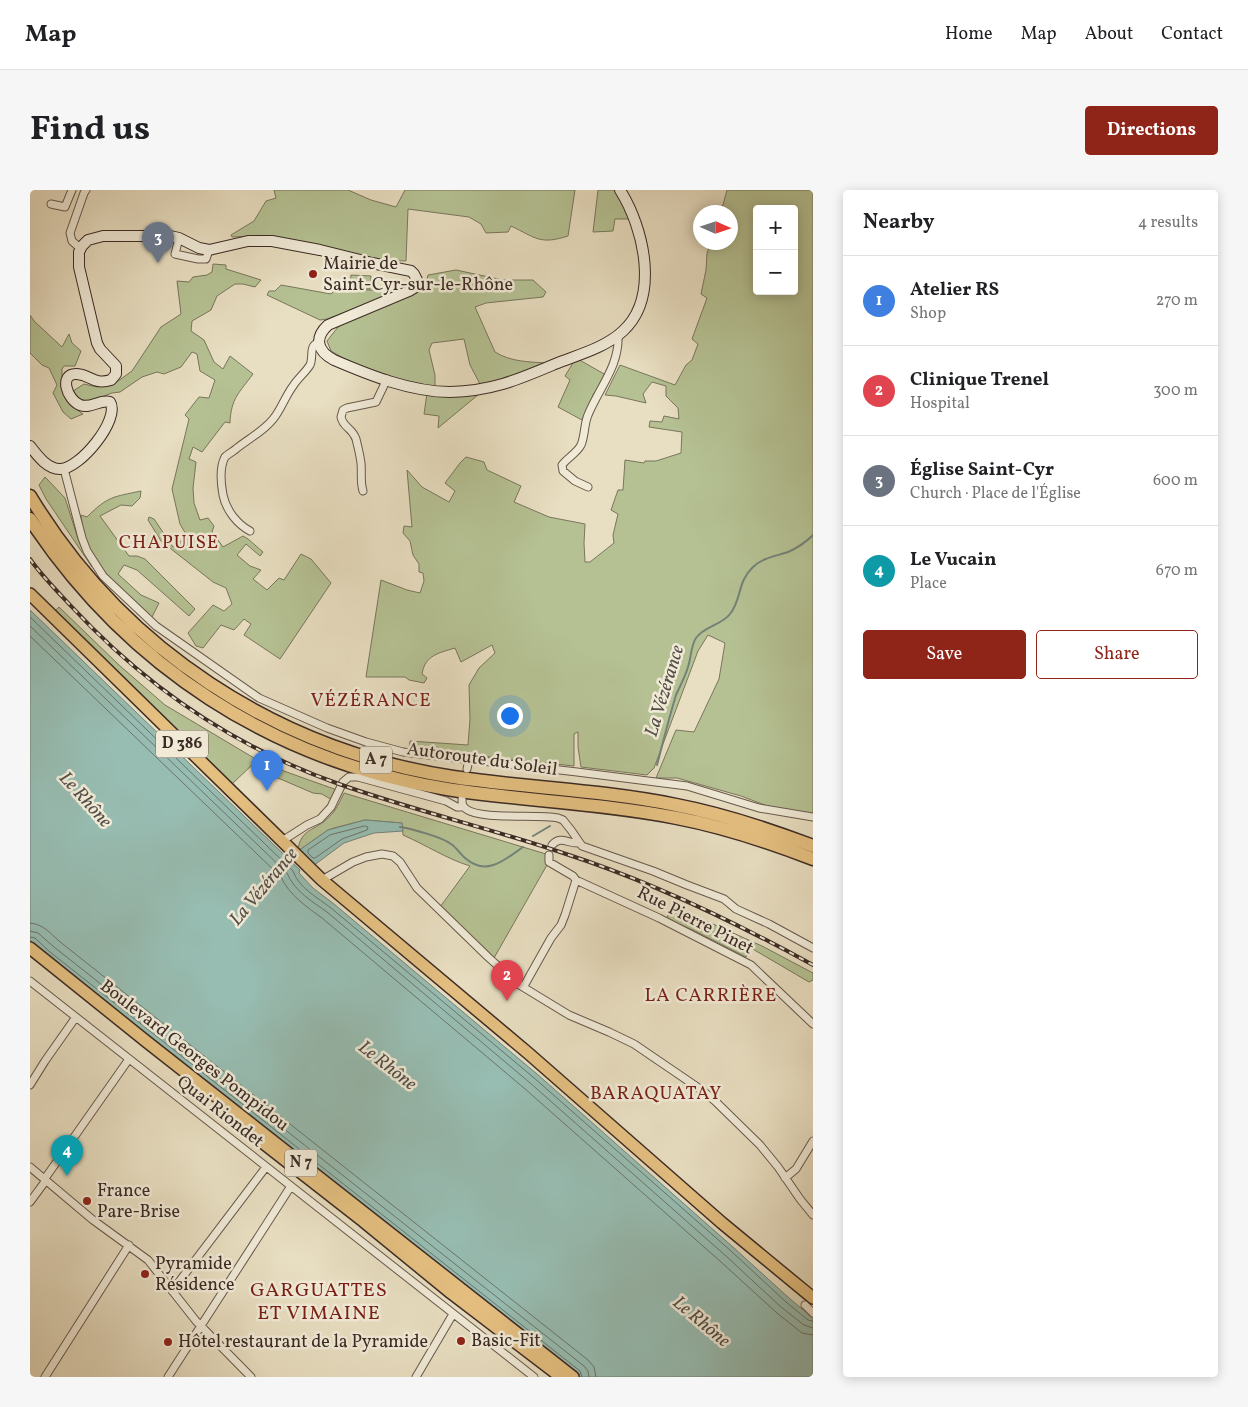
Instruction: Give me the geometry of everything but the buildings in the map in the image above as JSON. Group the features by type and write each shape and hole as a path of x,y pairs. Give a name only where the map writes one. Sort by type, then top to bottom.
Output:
{"highway":[{"name":"Autoroute du Soleil","path":"30,496 60,541 85,573 127,618 178,662 212,686 250,709 297,732 362,756 420,771 452,777 612,794 676,805 745,822 813,846"},
{"name":"Autoroute du Soleil","path":"30,519 75,580 118,627 172,673 204,696 244,720 322,756 358,768 419,784 677,818 762,840 813,859"}],"main road":[{"name":"D 386","path":"30,594 318,876 528,1053 722,1222 809,1302"},
{"name":"Boulevard Georges Pompidou","path":"30,948 573,1377"},
{"name":"Boulevard Georges Pompidou","path":"30,958 451,1293 561,1377"}],"street":[{"path":"51,204 65,207 72,190"},
{"path":"80,248 72,241 70,233 86,190"},
{"path":"30,446 40,459 48,465 60,469 70,467 94,445 104,430 113,410 112,404 108,401 91,406 78,404 72,400 66,386 69,377 76,374 93,380 107,381 114,377 116,370 116,366 100,349 95,337 79,267 80,248 88,240 103,236 170,236 209,250 248,241 272,241 411,271 417,280 414,288 328,325 321,333 319,342 323,352 334,360 387,380 417,388 438,391 473,391 513,382 599,346 618,335 628,326 638,309 644,293 644,260 638,232 629,206 620,190"},
{"path":"179,238 175,254 206,259 209,250"},
{"path":"588,487 575,481 563,471 562,465 580,446 588,416 610,372 618,345 618,335"},
{"path":"250,531 244,528 232,516 224,502 221,483 222,468 226,457 268,425 275,417 293,386 310,364 312,348 314,344 319,342"},
{"path":"363,491 360,484 360,456 355,437 353,432 344,425 340,417 343,410 347,408 376,402 387,380"},
{"path":"64,469 79,529 87,552 103,576 156,626 259,698 327,728 366,742 403,752 687,786 759,808 813,817"},
{"path":"467,769 469,760"},
{"path":"282,841 326,814 343,782 349,777 358,777 440,800 457,807 463,807 472,812 558,818 563,820 572,830 579,843 586,848 653,871 724,899 736,909 769,924 813,948"},
{"path":"462,799 463,807"},
{"path":"552,845 562,840 574,844 579,843"},
{"path":"318,876 366,857 382,854 393,856 400,862 417,888 518,984 569,1015 634,1044 703,1091 756,1140 813,1215"},
{"name":"Rue Pierre Pinet","path":"548,855 549,862 576,880 659,918 751,965 813,1024"},
{"path":"524,986 551,938 561,925 576,880"},
{"name":"Quai Riondet","path":"30,981 534,1377"},
{"path":"30,1085 76,1017"},
{"path":"30,1202 129,1059"},
{"path":"785,1178 796,1169 813,1140"},
{"path":"30,1167 93,1220 148,1260 201,1327 251,1377"},
{"path":"172,1290 266,1167"},
{"path":"168,1377 291,1186"},
{"path":"45,1377 129,1245"},
{"path":"809,1302 813,1313"},
{"path":"416,1377 453,1314"}],"green space":[{"path":"274,190 348,190 371,200 396,207 405,190 575,190 568,236 551,240 538,239 511,226 508,232 486,233 481,224 469,217 408,209 406,261 379,260 290,239 255,236 232,237 231,235 254,221 266,201 276,198"},
{"path":"598,190 615,190 631,219 615,219 613,231 593,232"},
{"path":"727,190 813,190 813,814 770,807 741,796 677,778 656,778 676,730 694,732 719,679 725,643 708,635 698,651 654,768 647,775 581,767 578,732 574,734 574,766 409,748 410,741 468,745 470,719 469,685 479,668 495,653 492,645 461,662 455,648 438,653 426,663 422,674 427,678 424,683 409,680 405,677 366,677 381,580 420,593 424,581 423,573 419,572 419,564 413,555 410,541 403,533 404,526 412,527 407,470 422,487 449,502 455,491 445,483 460,463 466,457 484,462 487,470 521,486 514,502 549,517 585,524 585,562 590,562 614,543 613,535 618,514 611,510 618,490 623,490 625,460 644,463 645,461 656,461 681,453 682,432 649,427 650,421 662,422 664,416 679,419 678,408 666,396 666,386 652,382 643,394 646,403 605,395 620,365 675,385 686,365 692,360 698,344 692,339 707,298 701,294 708,250 738,250 738,205 723,205"},
{"path":"213,264 226,265 226,269 261,280 255,287 235,284 217,296 211,310 192,321 191,331 204,340 214,362 223,369 230,356 253,374 234,402 230,423 225,422 202,452 193,447 189,459 196,462 193,488 194,503 200,520 208,518 214,526 212,532 223,547 243,536 263,552 260,556 246,544 237,555 250,566 261,570 253,579 267,590 279,578 284,580 301,554 311,559 331,583 280,659 244,635 251,624 244,619 234,630 221,625 203,648 196,646 188,633 213,605 224,611 232,604 226,588 213,582 161,541 148,520 149,517 154,519 173,547 187,536 180,524 172,489 189,419 185,415 199,397 209,398 215,380 200,371 197,354 192,352 181,367 164,374 157,372 142,377 120,392 88,402 79,399 73,391 84,384 97,387 114,384 132,371 161,327 181,314 177,281 189,282 193,277 207,275 212,272"},
{"path":"456,270 503,280 533,280 546,292 543,297 486,303 475,307 495,352 514,360 548,363 518,376 481,386 470,365 464,339 432,343 429,350 435,375 435,389 382,374 355,364 331,351 327,341 338,327 352,319 421,291 428,275"},
{"path":"351,275 371,276 370,289 350,288"},
{"path":"281,285 331,294 336,289 373,290 398,286 400,292 320,320 267,295 269,291 275,291"},
{"path":"30,315 62,347 69,334 72,343 81,351 75,366 64,366 62,369 62,385 66,400 83,414 71,419 63,412 53,393 57,385 49,368 42,365 30,353"},
{"path":"576,358 606,375 594,393 582,420 558,407 570,380 565,376"},
{"path":"427,393 479,394 438,428 439,416 424,414"},
{"path":"45,477 65,498 79,542 92,567 46,499 39,485"},
{"path":"141,491 140,498 132,506 121,505 100,516 129,556 145,559 195,609 189,616 137,570 124,565 118,574 141,595 159,603 152,617 131,599 103,570 89,548 83,533 81,515 87,517 111,498"},
{"path":"59,607 119,665 165,705 254,758 337,790 332,800 322,794 313,793 271,775 252,765 232,784 54,612"},
{"path":"344,793 546,854 547,865 494,958 440,907 470,866 453,860 403,835 402,823 365,820 334,828 328,830 298,851 299,844 305,834 324,822 331,815"},
{"path":"673,906 762,946 813,973 813,980 809,982 751,948 746,957 693,930 666,919"}],"water":[{"name":"Le Rhône","path":"30,610 300,870 299,873 313,888 537,1074 813,1318 813,1377 580,1377 46,955 30,940"},
{"path":"365,820 402,823 403,831 374,833 344,843 313,866 298,851 328,830"}],"waterway":[{"name":"La Vézérance","path":"657,765 668,721 676,695 687,671 696,638 699,634 727,618 734,608 744,579 753,567 765,559 795,549 813,535"},
{"name":"La Vézérance","path":"533,836 550,826"},
{"name":"La Vézérance","path":"400,827 447,841 473,864 481,866 488,866 502,861 523,847"}],"railway":[{"path":"30,559 71,606 130,663 194,712 264,752 300,769 339,784 422,811 535,844 628,876 691,903 813,965"}],"place":[{"name":"Église Saint-Cyr","path":"158,263"},
{"name":"Mairie de Saint-Cyr-sur-le-Rhône","path":"313,274"},
{"name":"Atelier RS","path":"267,791"},
{"name":"Clinique Trenel","path":"507,1001"},
{"name":"Le Vucain","path":"67,1176"},
{"name":"France Pare-Brise","path":"87,1201"},
{"name":"Pyramide Résidence","path":"145,1274"},
{"name":"Basic-Fit","path":"461,1341"},
{"name":"Hôtel restaurant de la Pyramide","path":"168,1342"}],"district":[{"name":"CHAPUISE","path":"169,543"},
{"name":"VÉZÉRANCE","path":"371,701"},
{"name":"LA CARRIÈRE","path":"711,996"},
{"name":"BARAQUATAY","path":"656,1094"},
{"name":"GARGUATTES ET VIMAINE","path":"319,1302"}]}
